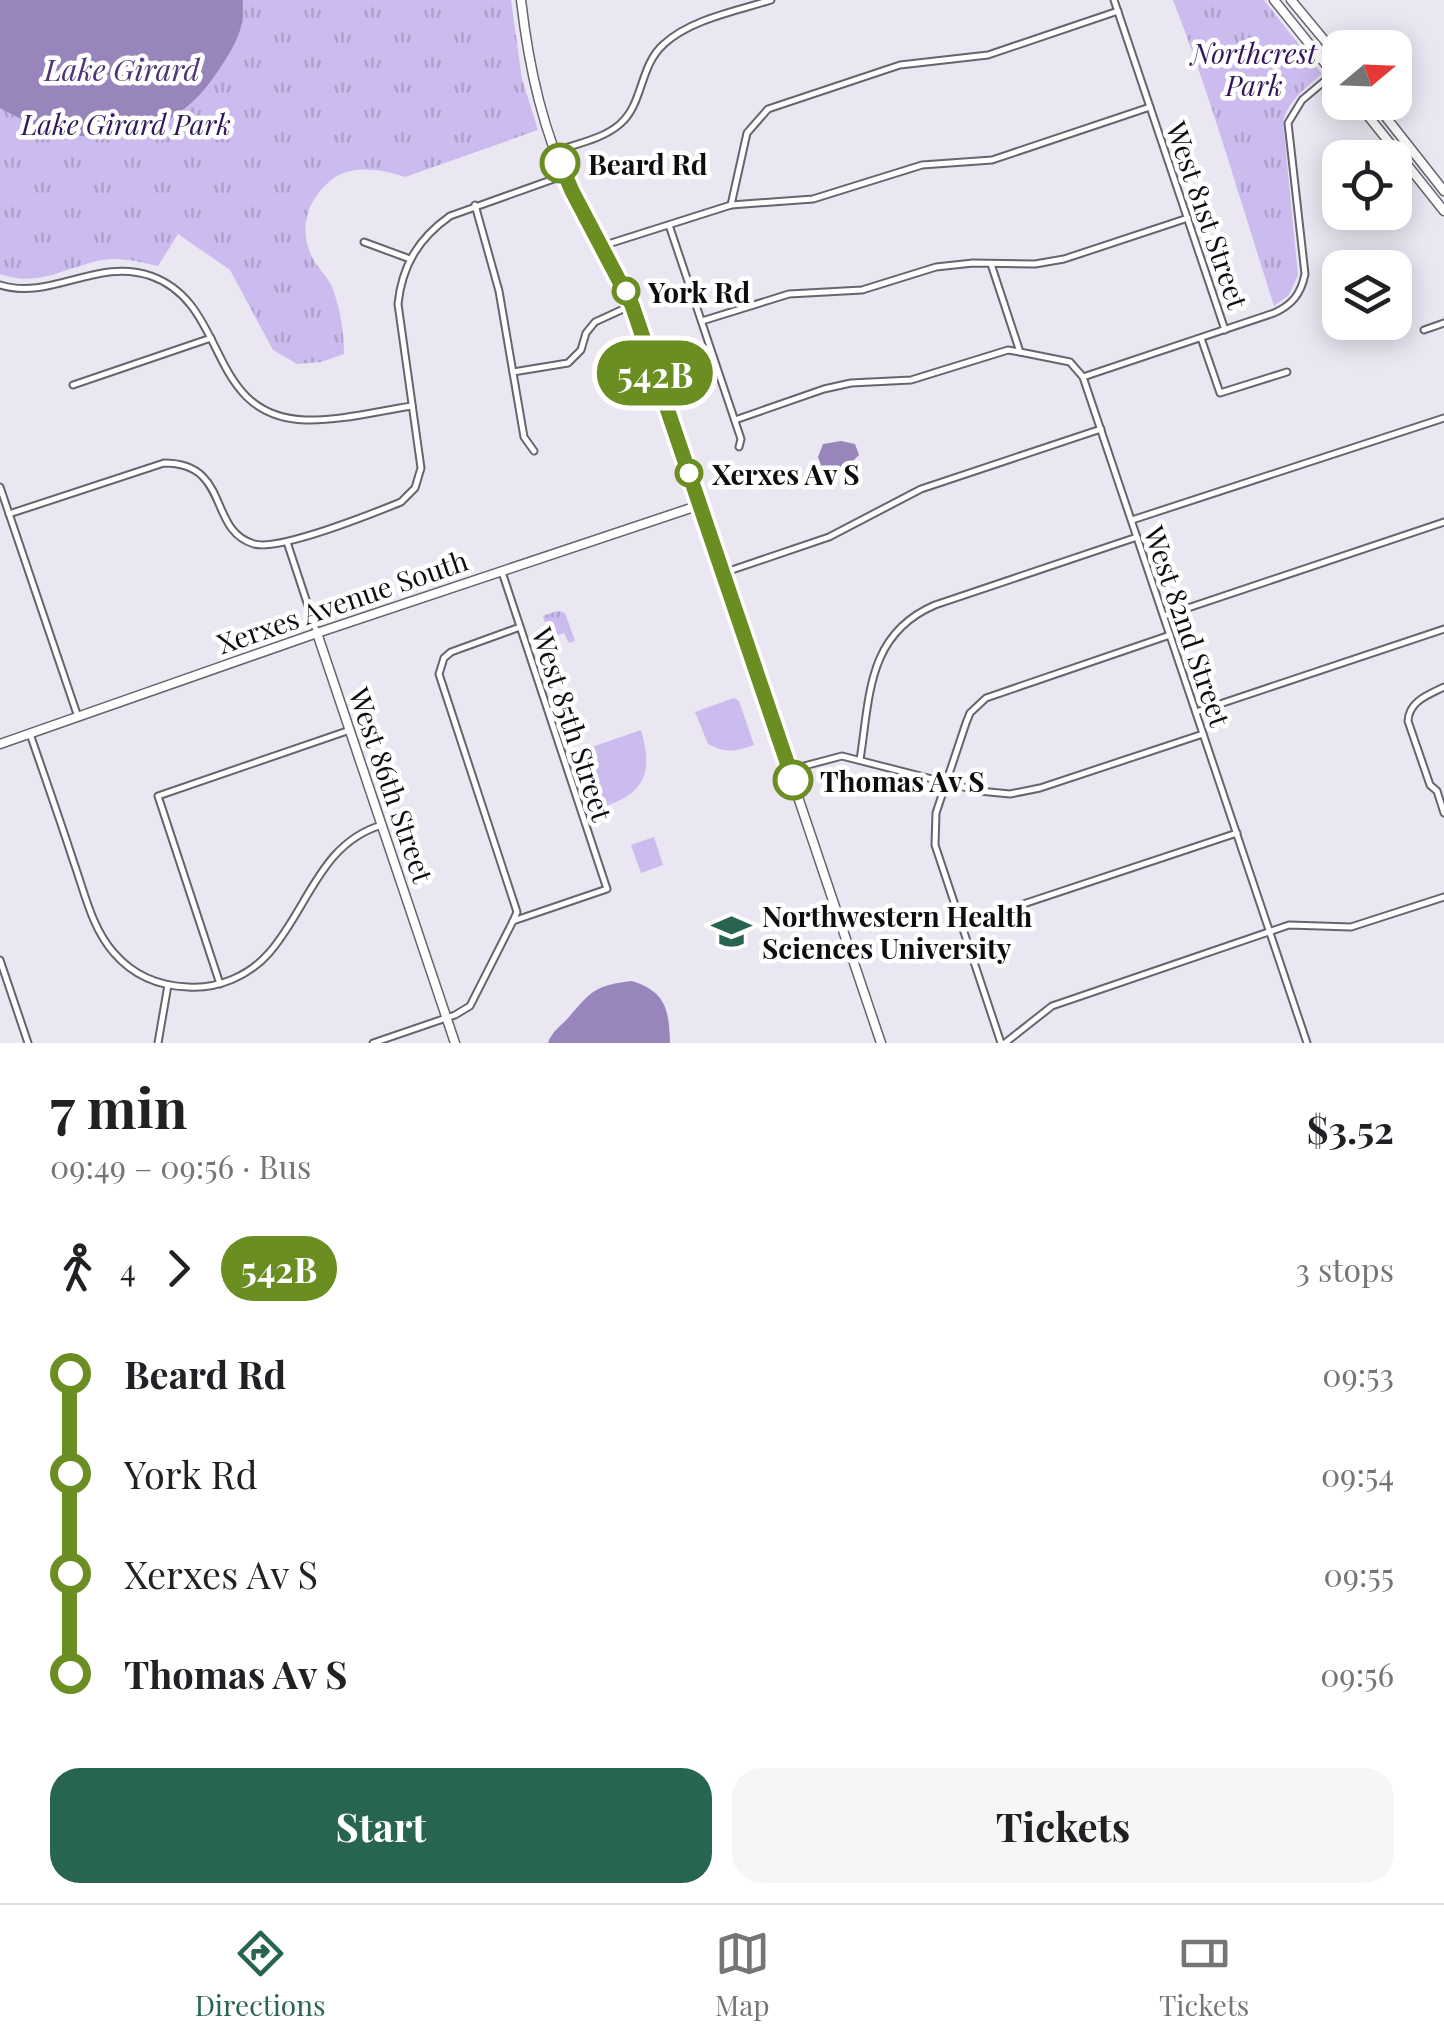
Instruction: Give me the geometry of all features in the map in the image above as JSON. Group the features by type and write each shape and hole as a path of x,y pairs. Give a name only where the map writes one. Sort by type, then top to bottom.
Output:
{"street":[{"path":"521,0 528,64 564,175 632,305 881,1043"},
{"path":"556,151 619,125 633,106 646,65 677,33 771,0"},
{"name":"West 81st Street","path":"1114,0 1225,330"},
{"path":"1274,0 1322,56"},
{"path":"1290,0 1322,38"},
{"path":"731,205 747,133 768,109 900,65 988,55 1118,11"},
{"path":"735,420 838,385 912,380 1000,352 1070,362 1083,377 1284,309 1303,285 1304,266 1288,123 1296,106 1322,87"},
{"path":"602,246 731,205 813,199 922,164 992,160 1150,106"},
{"path":"1371,120 1444,211"},
{"path":"1388,120 1444,191"},
{"path":"9,514 153,465 176,463 187,465 206,478 237,535 257,545 286,542 392,506 409,496 420,478 421,468 398,304 410,259 436,226 475,205 564,175"},
{"path":"475,205 496,276 524,437 534,451"},
{"path":"702,322 789,294 862,290 936,267 1035,264 1064,258 1188,218"},
{"path":"669,224 741,439 738,447"},
{"path":"364,242 410,259"},
{"path":"991,264 1020,352"},
{"path":"0,285 36,288 101,271 136,271 183,294 212,338 232,381 244,394 273,412 306,420 412,406"},
{"path":"513,372 559,366 575,357 590,326 632,305"},
{"path":"1424,330 1444,323"},
{"path":"73,385 212,338"},
{"path":"1201,338 1220,393 1288,372"},
{"path":"575,357 582,364"},
{"name":"West 82nd Street","path":"1083,377 1307,1043"},
{"path":"1132,520 1444,418"},
{"path":"724,573 830,537 922,489 1100,429"},
{"path":"0,487 78,716"},
{"name":"Xerxes Avenue South","path":"0,744 700,505"},
{"path":"1164,616 1444,522"},
{"path":"860,760 878,661 884,646 906,621 935,605 1137,537"},
{"name":"West 86th Street","path":"286,542 455,1043"},
{"name":"West 85th Street","path":"501,571 607,890 513,921"},
{"path":"373,1043 470,1006 517,912 439,674 444,658 458,648 520,627"},
{"path":"1196,712 1444,629"},
{"path":"1170,635 986,698 970,713 936,813 935,845 1002,1043 1052,1006 1270,932 1302,924 1352,928 1444,897"},
{"path":"1444,686 1408,710 1408,721 1430,786 1440,790 1444,813"},
{"path":"220,984 158,796 350,730"},
{"path":"30,733 98,930 126,966 168,985 200,988 245,973 270,953 334,853 358,834 382,825"},
{"path":"789,770 834,756 994,794 1025,793 1204,734"},
{"path":"960,926 1237,834"},
{"path":"0,960 28,1043"},
{"path":"158,1043 168,985"}],"green space":[{"name":"Lake Girard Park","path":"0,0 511,0 522,79 538,130 405,177 356,170 330,181 310,207 305,227 308,248 334,293 344,354 321,362 297,364 273,350 230,270 178,234 158,266 109,259 39,278 0,274"},
{"name":"Northcrest Park","path":"1173,0 1264,0 1322,74 1293,101 1283,122 1298,275 1289,295 1274,306 1213,114"},
{"path":"557,611 565,613 575,641 569,643 564,633 551,638 556,660 549,665 537,636 548,632 543,616"},
{"path":"734,698 739,701 754,745 720,749 708,744 695,712"},
{"path":"641,730 646,758 643,779 629,795 603,807 586,755 589,748"},
{"path":"654,837 663,865 641,873 631,845"}],"water":[{"name":"Lake Girard","path":"0,0 243,0 243,18 235,42 218,71 197,97 173,117 119,136 89,137 59,132 0,108"},
{"path":"823,444 855,444 859,455 843,469 823,470 818,457"},
{"path":"632,981 659,996 668,1021 670,1043 548,1043 589,995 602,987"}],"bus line":[{"name":"542B","path":"560,163 632,305 793,780"}],"place":[{"name":"Beard Rd","path":"560,163"},
{"name":"York Rd","path":"626,291"},
{"name":"Xerxes Av S","path":"689,473"},
{"name":"Thomas Av S","path":"793,780"},
{"name":"Northwestern Health Sciences University","path":"732,931"}]}
